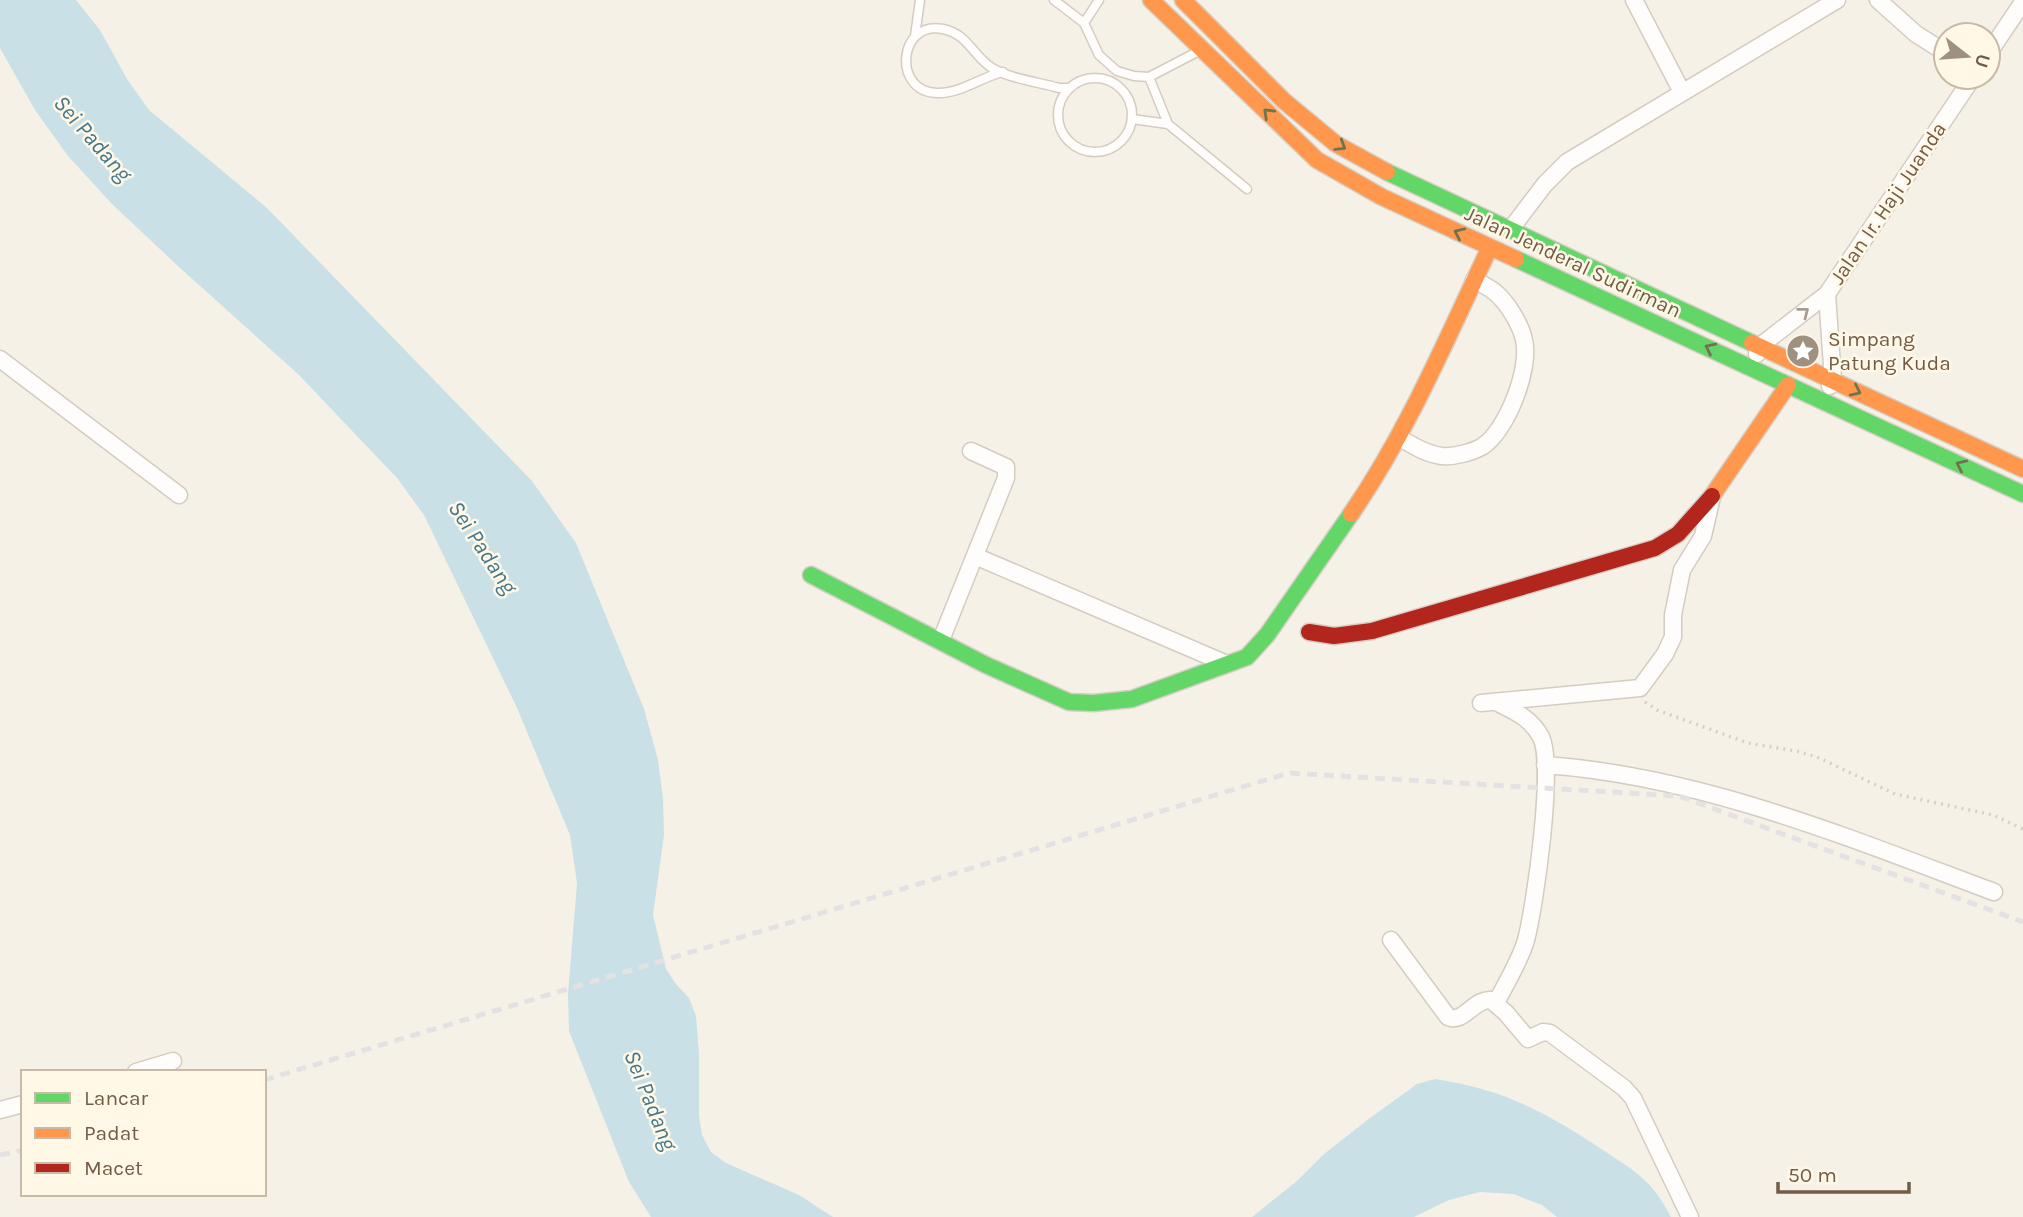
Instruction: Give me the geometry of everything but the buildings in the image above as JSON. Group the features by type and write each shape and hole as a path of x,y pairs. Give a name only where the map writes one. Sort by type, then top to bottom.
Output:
{"main road":[{"name":"Jalan Jenderal Sudirman","path":"1151,0 1317,160 1382,197 2023,494"},
{"name":"Jalan Jenderal Sudirman","path":"1183,0 1284,101 1336,144 1400,179 2023,469"},
{"path":"811,575 986,665 1069,702 1094,703 1132,699 1247,657 1267,635 1364,495 1398,438 1490,247"},
{"path":"1309,632 1334,636 1372,631 1655,548 1678,534 1713,494 1788,385"}],"street":[{"path":"1634,0 1682,92"},
{"path":"1510,230 1545,184 1567,162 1837,0"},
{"path":"1878,0 1932,44"},
{"path":"2002,30 2017,4"},
{"name":"Jalan Ir. Haji Juanda","path":"1760,346 1827,294 1964,91"},
{"path":"1398,438 1425,452 1444,456 1466,453 1483,446 1494,436 1515,398 1525,365 1524,339 1511,312 1497,293 1474,280"},
{"path":"1824,402 1833,380 1827,294"},
{"path":"1750,367 1760,346"},
{"path":"0,359 179,495"},
{"path":"941,640 1006,478 1006,467 971,451"},
{"path":"1496,1003 1526,941 1544,824 1545,765 1542,739 1527,718 1488,703 1640,688 1665,654 1672,637 1673,615 1682,570 1703,536 1713,494"},
{"path":"975,556 1227,664"},
{"path":"1545,765 1637,776 1691,789 1879,849 1994,892"},
{"path":"1391,940 1448,1017 1458,1018 1485,999 1496,1003 1528,1039 1544,1032 1550,1033 1624,1088 1638,1108 1690,1217"},
{"path":"143,1070 173,1061"},
{"path":"0,1110 21,1105"}],"lane":[{"path":"920,0 915,36 907,50 905,68 912,81 922,89 935,93 952,91 988,75 1003,72"},
{"path":"1054,0 1084,23 1099,55 1116,71"},
{"path":"1084,23 1099,0"},
{"path":"915,36 928,28 957,33 972,45 984,62 1003,72 1059,88 1068,88"},
{"path":"1098,77 1121,86 1132,107 1132,119 1128,133 1119,144 1107,150 1092,152 1079,149 1067,140 1059,121 1060,100 1068,88 1082,79 1116,71 1149,77 1202,49"},
{"path":"1149,77 1168,124 1247,189"},
{"path":"1132,119 1168,124"}],"path":[{"path":"1640,688 1641,696 1647,705 1657,710 1748,743 1817,757 1895,794 1993,815 2023,829"}],"water":[{"name":"Sei Padang","path":"0,0 76,0 100,30 127,79 149,110 267,208 532,481 576,543 644,709 658,760 664,835 653,915 666,969 689,998 696,1016 702,1135 711,1152 726,1163 799,1195 833,1217 651,1217 629,1182 569,1031 568,994 577,883 570,835 517,708 424,515 397,478 299,375 112,204 68,156 35,110 0,48"},
{"path":"1435,1079 1503,1096 1562,1124 1634,1171 1650,1185 1671,1217 1557,1217 1542,1205 1513,1194 1480,1192 1449,1200 1414,1217 1252,1217 1370,1118 1417,1084"}],"railway":[{"path":"266,1079 1289,773 1679,796 2023,922"},
{"path":"0,1155 21,1150"}],"traffic: fast":[{"path":"1387,172 1752,343"},
{"path":"1516,259 2023,494"},
{"path":"811,575 986,665 1069,702 1094,703 1132,699 1247,657 1267,635 1351,514"}],"traffic: slow":[{"path":"1151,0 1317,160 1382,197 1516,259"},
{"path":"1183,0 1284,101 1336,144 1387,172"},
{"path":"1351,514 1409,417 1490,247"},
{"path":"1752,343 2023,469"},
{"path":"1712,496 1788,385"}],"traffic: jam":[{"path":"1309,632 1334,636 1372,631 1655,548 1678,534 1712,496"}],"place":[{"name":"Simpang Patung Kuda","path":"1803,351"}]}
